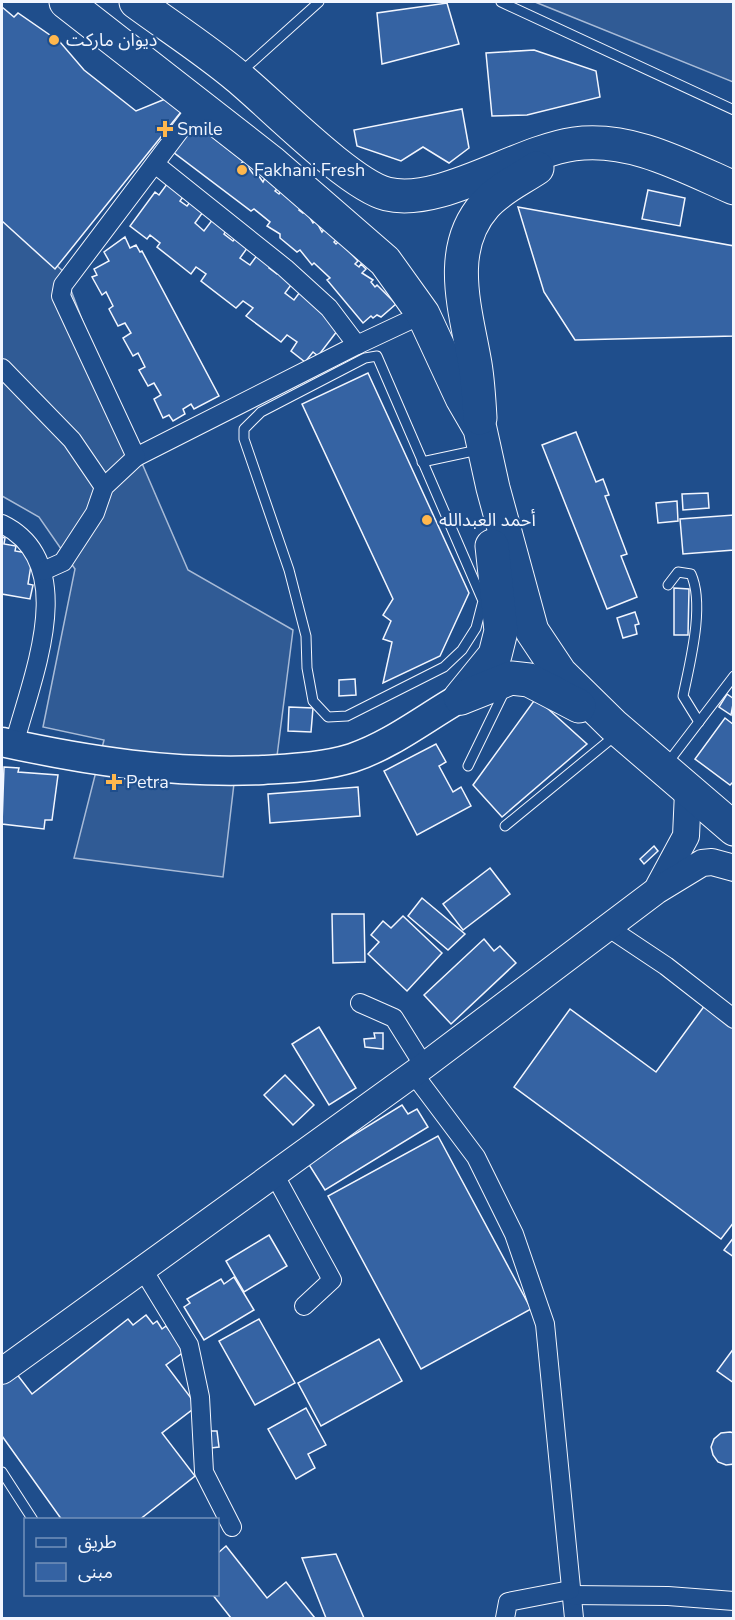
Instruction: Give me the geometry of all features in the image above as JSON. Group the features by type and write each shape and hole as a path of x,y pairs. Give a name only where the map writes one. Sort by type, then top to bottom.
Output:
{"highway":[{"path":"66,2 271,162 385,261 423,314 482,439"},
{"path":"136,2 236,75 354,177 370,188 389,195 431,194 525,158 573,144 615,145 656,155 734,188"},
{"path":"573,144 493,197 475,219 464,243 461,256 462,286 476,367 482,439 492,488 532,631 560,673 616,728 665,767 688,792 732,822"},
{"path":"460,698 495,655 501,631 492,548 492,488"},
{"path":"460,698 511,678 529,680 616,728"}],"main road":[{"path":"8,743 167,770 219,772 306,768 372,750 460,698"},
{"path":"656,891 686,836 688,792"},
{"path":"2,1371 273,1172 419,1070 656,891 702,863 712,862 734,868"}],"street":[{"path":"136,457 61,296 63,285 199,105"},
{"path":"155,164 285,268 329,308 357,345"},
{"path":"43,571 63,562 77,544 95,513 104,487 136,457 423,314"},
{"path":"2,368 72,441 104,487"},
{"path":"2,524 25,540 43,571 47,591 46,612 8,743"},
{"path":"609,928 666,966 734,1019"},
{"path":"360,1003 394,1018 419,1070 476,1158 514,1234 545,1324 574,1618"},
{"path":"273,1172 332,1280 304,1306"},
{"path":"142,1268 189,1345 200,1397 204,1473 232,1527"},
{"path":"505,1618 508,1602 570,1592 734,1601"}],"lane":[{"path":"236,75 319,2"},
{"path":"501,2 734,110"},
{"path":"377,356 422,462 483,601 476,628 462,650 444,667 347,716 328,717 313,701 307,668 306,636 290,570 244,439 244,429 261,412 365,358 377,356"},
{"path":"422,462 482,439"},
{"path":"668,585 678,572 691,574 698,589 692,653 683,696 699,722"},
{"path":"665,767 734,676"},
{"path":"468,766 511,678"},
{"path":"505,826 616,728"},
{"path":"2,1472 32,1518"}],"shaded area":[{"path":"535,2 733,2 733,82"},
{"path":"2,218 64,272 97,359 188,570 293,630 277,756 235,775 223,877 74,858 104,740 43,727 75,569 39,517 2,496"}],"building":[{"path":"447,3 459,44 382,64 377,13"},
{"path":"2,7 14,17 18,13 60,42 84,70 136,111 180,93 189,102 55,269 2,221"},
{"path":"534,50 596,71 600,97 527,115 492,116 486,53"},
{"path":"462,109 469,148 449,163 423,147 401,161 357,146 354,130"},
{"path":"197,126 203,135 206,132 243,161 241,164 244,167 246,164 254,175 256,172 263,182 265,178 278,188 275,191 279,194 281,191 302,206 299,210 303,213 306,211 313,223 316,221 322,232 325,228 336,240 334,242 336,244 339,241 358,261 355,264 359,267 361,264 366,269 362,273 373,280 371,282 375,287 377,285 396,304 381,317 371,316 363,323 327,280 330,278 314,263 312,265 300,250 297,252 280,238 280,234 267,226 270,222 254,209 251,211 173,152 192,127 195,129"},
{"path":"167,184 183,197 180,201 187,206 190,202 203,212 195,223 204,231 213,219 227,229 224,234 233,241 236,237 248,247 240,258 250,265 258,254 272,265 269,268 277,274 280,270 291,285 285,293 294,300 303,288 341,326 318,356 313,352 305,362 291,351 297,342 287,335 281,342 246,316 253,308 243,301 236,308 201,281 206,274 196,267 191,274 157,247 160,243 150,235 147,239 130,226 155,192 159,195"},
{"path":"648,190 685,198 680,226 642,219"},
{"path":"518,207 734,246 734,336 575,340 544,292"},
{"path":"125,237 130,248 136,245 140,252 142,251 219,396 194,409 191,404 183,409 185,414 173,421 169,415 163,418 154,399 161,395 154,383 148,386 139,370 145,367 138,353 133,356 123,338 131,333 125,323 118,326 109,309 113,306 106,292 102,295 92,277 97,275 94,269 109,261 104,252"},
{"path":"368,373 469,593 440,656 383,683 392,642 383,639 391,621 383,615 393,599 302,404"},
{"path":"576,432 596,482 603,479 609,495 605,496 627,554 621,556 637,597 607,609 542,445"},
{"path":"708,493 709,508 683,510 682,494"},
{"path":"677,501 678,521 658,523 656,503"},
{"path":"734,515 734,550 683,554 680,519"},
{"path":"2,537 5,538 4,544 16,546 15,551 27,553 31,565 28,584 33,585 30,599 2,594"},
{"path":"674,588 689,589 688,635 674,635"},
{"path":"635,612 639,624 635,625 637,634 623,638 617,618"},
{"path":"355,679 356,695 339,696 339,680"},
{"path":"727,694 734,699 731,715 719,707"},
{"path":"536,698 587,744 502,817 473,785"},
{"path":"289,707 313,708 311,732 288,731"},
{"path":"725,718 734,725 734,781 730,785 695,759"},
{"path":"436,744 446,762 439,766 453,792 461,787 471,806 417,835 384,771"},
{"path":"4,767 19,768 18,772 58,775 52,820 45,820 44,829 2,824"},
{"path":"358,787 360,816 270,823 268,794"},
{"path":"654,846 658,851 644,864 640,859"},
{"path":"490,868 510,894 463,930 443,904"},
{"path":"422,898 465,934 448,950 408,916"},
{"path":"332,914 364,914 365,962 333,963"},
{"path":"403,916 442,953 407,991 368,954 379,942 371,935 383,921 391,928"},
{"path":"484,939 494,951 500,946 516,963 451,1024 424,995"},
{"path":"705,1005 734,1026 734,1222 721,1239 514,1087 570,1009 656,1072"},
{"path":"319,1027 356,1088 329,1105 292,1044"},
{"path":"374,1033 383,1033 383,1049 365,1047 364,1039 375,1038"},
{"path":"285,1075 314,1105 293,1125 264,1095"},
{"path":"402,1105 408,1114 417,1109 428,1127 325,1190 308,1163"},
{"path":"438,1136 531,1309 421,1369 328,1196"},
{"path":"269,1235 287,1266 244,1292 226,1261"},
{"path":"734,1237 734,1257 724,1250"},
{"path":"234,1277 254,1310 204,1340 184,1307 190,1303 187,1299 221,1279 224,1284"},
{"path":"146,1315 153,1324 157,1321 162,1329 166,1326 185,1351 166,1365 197,1406 162,1433 195,1476 142,1518 61,1518 2,1436 2,1383 16,1373 32,1394 128,1319 133,1325"},
{"path":"259,1319 295,1383 255,1405 219,1341"},
{"path":"379,1339 402,1381 321,1426 298,1383"},
{"path":"734,1348 734,1383 717,1371"},
{"path":"306,1408 326,1445 308,1454 315,1468 296,1479 268,1429"},
{"path":"209,1431 217,1431 219,1447 211,1448"},
{"path":"721,1433 734,1433 734,1464 726,1465 718,1462 711,1447 714,1439"},
{"path":"226,1546 267,1598 286,1582 315,1618 231,1618 214,1596 219,1596 219,1552"},
{"path":"336,1554 364,1618 326,1618 302,1558"}],"place":[{"name":"ديوان ماركت","path":"54,40"},
{"name":"Smile","path":"165,129"},
{"name":"Fakhani Fresh","path":"242,170"},
{"name":"أحمد العبدالله","path":"427,520"},
{"name":"Petra","path":"114,782"}]}
